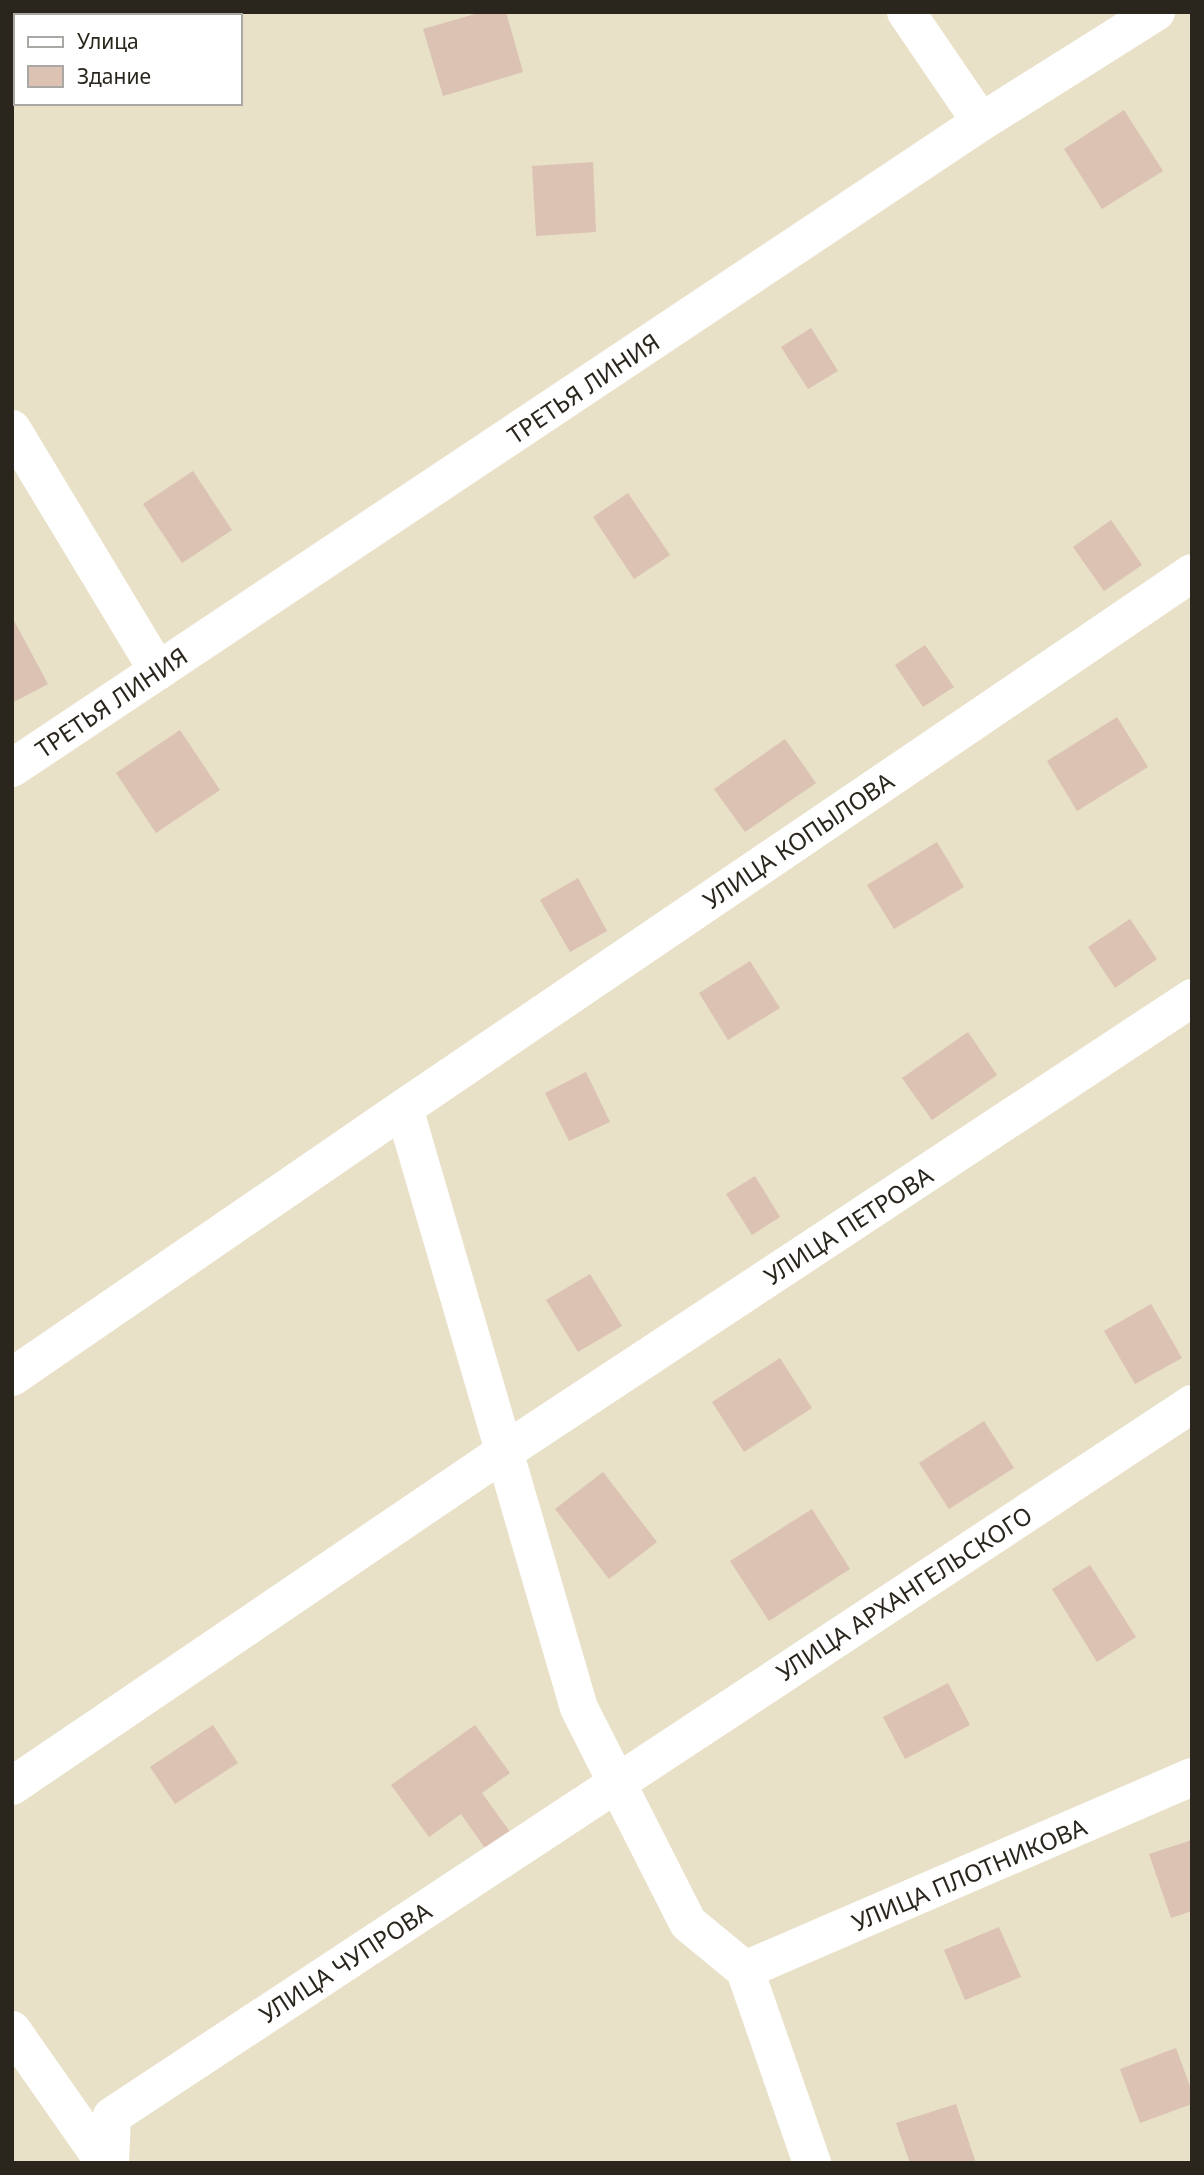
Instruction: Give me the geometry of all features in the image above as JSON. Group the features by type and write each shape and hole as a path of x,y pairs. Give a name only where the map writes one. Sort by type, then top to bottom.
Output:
{"street":[{"path":"906,12 981,122"},
{"name":"ТРЕТЬЯ ЛИНИЯ","path":"12,768 981,122 1156,12"},
{"path":"12,429 158,671"},
{"name":"УЛИЦА КОПЫЛОВА","path":"12,1377 1192,573"},
{"name":"УЛИЦА ПЕТРОВА","path":"12,1786 504,1452 1192,998"},
{"path":"404,1108 579,1708 688,1923 745,1970 812,2163"},
{"name":"УЛИЦА АРХАНГЕЛЬСКОГО","path":"616,1782 1192,1404"},
{"name":"УЛИЦА ПЛОТНИКОВА","path":"745,1970 1192,1777"},
{"name":"УЛИЦА ЧУПРОВА","path":"108,2163 112,2116 616,1782"},
{"path":"12,2030 108,2163"}],"building":[{"path":"482,12 506,12 523,72 443,96 423,29"},
{"path":"1124,110 1163,171 1102,209 1064,149"},
{"path":"593,162 596,232 536,236 532,166"},
{"path":"811,328 838,371 808,389 781,347"},
{"path":"193,471 232,530 182,563 143,504"},
{"path":"628,493 670,555 634,579 593,517"},
{"path":"1111,520 1142,565 1104,591 1073,547"},
{"path":"12,617 48,684 12,703"},
{"path":"925,645 954,687 923,707 895,665"},
{"path":"1117,717 1148,767 1077,811 1047,761"},
{"path":"180,730 220,790 156,833 116,773"},
{"path":"785,739 816,783 745,832 714,789"},
{"path":"937,842 964,887 894,929 867,885"},
{"path":"578,878 607,931 570,952 540,900"},
{"path":"1130,919 1157,959 1115,988 1088,947"},
{"path":"750,961 780,1008 728,1040 699,993"},
{"path":"968,1032 997,1075 932,1120 902,1078"},
{"path":"586,1072 610,1122 569,1141 545,1093"},
{"path":"755,1176 780,1217 752,1235 726,1194"},
{"path":"590,1274 622,1326 578,1352 546,1300"},
{"path":"1151,1304 1182,1358 1135,1384 1104,1331"},
{"path":"780,1358 812,1408 744,1452 712,1402"},
{"path":"984,1421 1014,1468 949,1509 919,1463"},
{"path":"603,1472 657,1542 609,1579 555,1509"},
{"path":"812,1509 850,1569 769,1621 730,1561"},
{"path":"1090,1565 1136,1637 1097,1662 1052,1589"},
{"path":"948,1683 970,1725 905,1759 883,1717"},
{"path":"213,1725 238,1763 175,1804 150,1767"},
{"path":"475,1725 510,1773 482,1793 513,1836 489,1854 461,1814 429,1837 391,1785"},
{"path":"1192,1840 1192,1911 1171,1918 1149,1854"},
{"path":"999,1927 1021,1977 965,2000 944,1950"},
{"path":"1176,2048 1192,2092 1192,2104 1140,2123 1120,2069"},
{"path":"956,2104 976,2163 910,2163 896,2123"}]}
